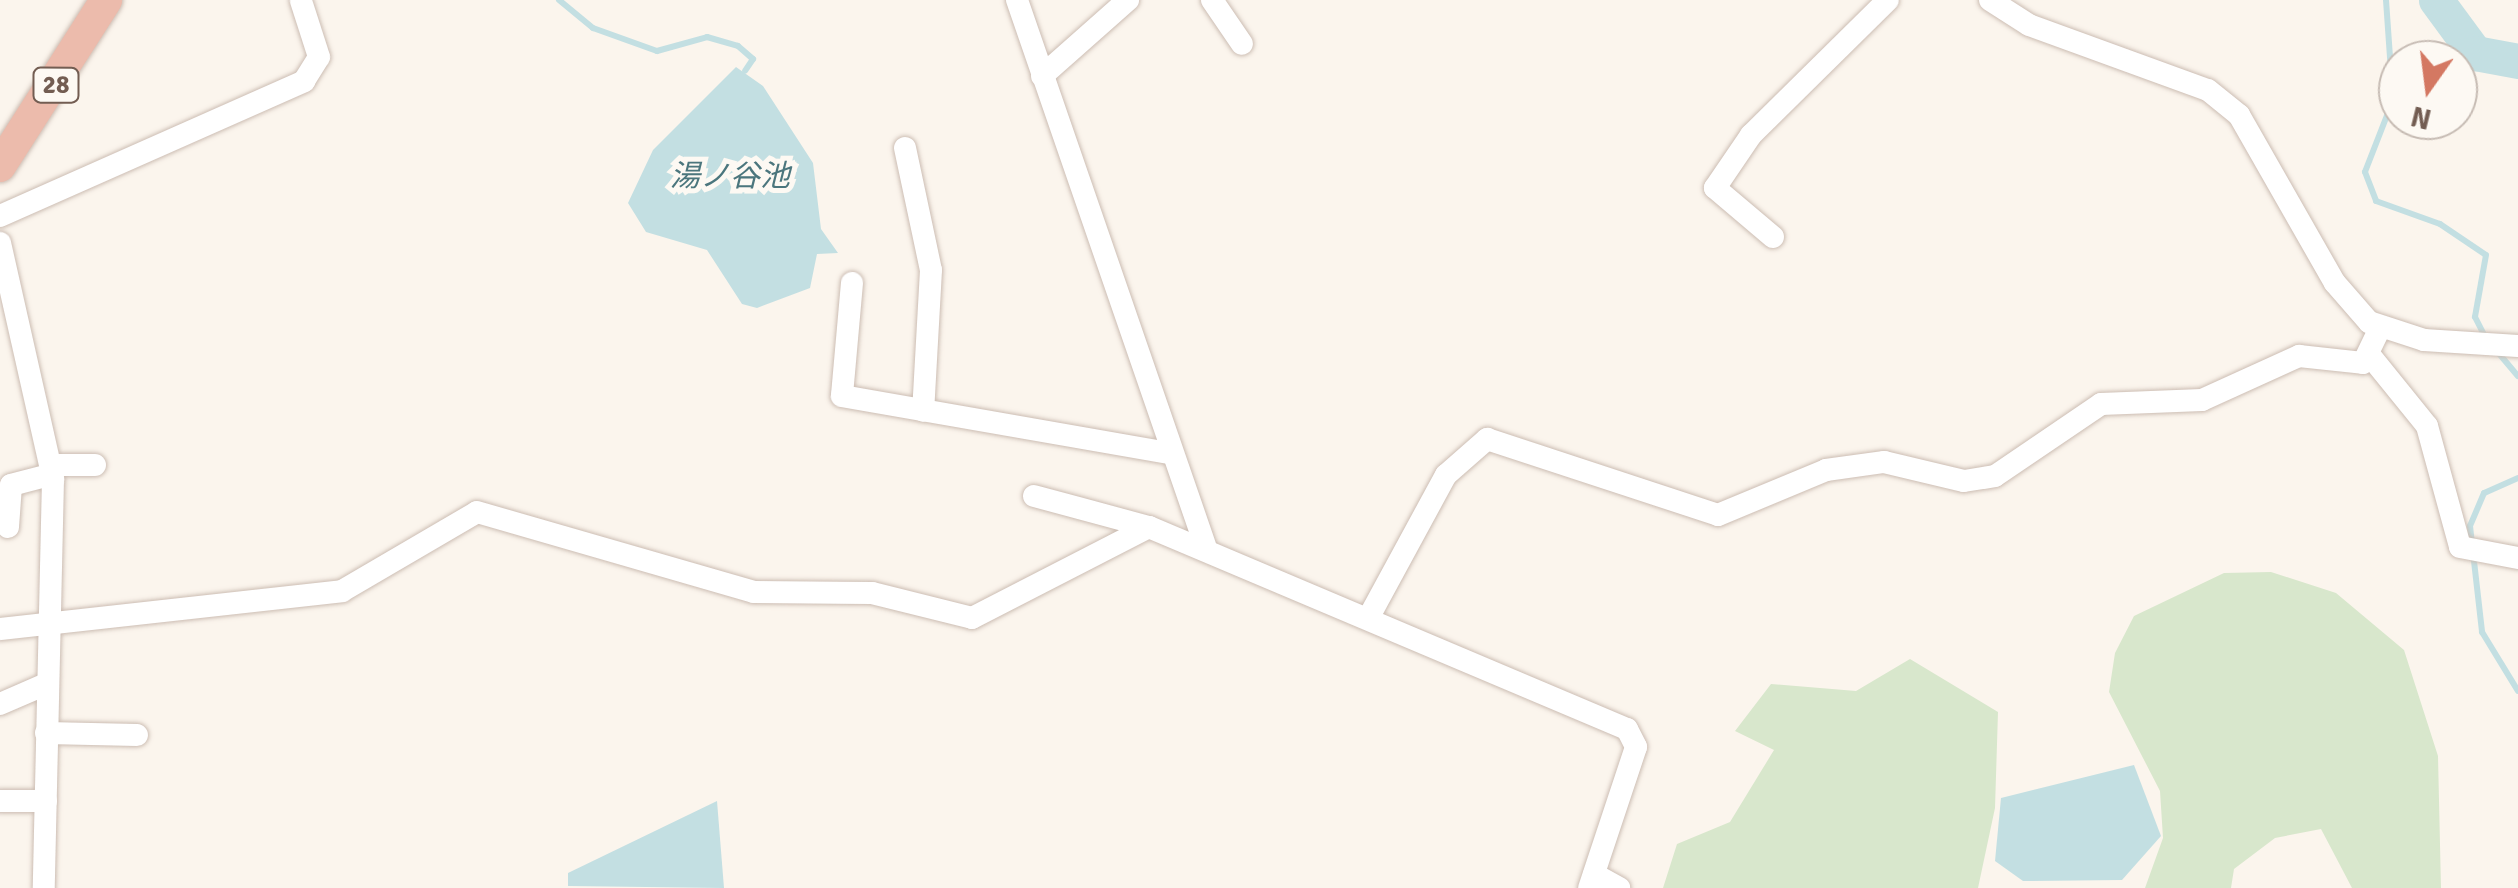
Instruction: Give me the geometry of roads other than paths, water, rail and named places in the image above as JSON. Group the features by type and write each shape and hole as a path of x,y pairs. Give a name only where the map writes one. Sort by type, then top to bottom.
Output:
{"highway":[{"name":"28","path":"0,166 106,0"}],"street":[{"path":"1017,0 1169,453 1206,545"},
{"path":"1042,76 1128,0"},
{"path":"1212,0 1242,44"},
{"path":"1773,236 1715,188 1751,135 1888,0"},
{"path":"1990,0 2029,25 2208,90 2239,115 2335,283 2380,328 2499,345"},
{"path":"0,216 304,81 318,58 301,1"},
{"path":"905,148 931,270 924,411"},
{"path":"0,244 52,470 46,624 44,888"},
{"path":"852,283 842,396 1169,453"},
{"path":"2372,358 2380,328"},
{"path":"1371,614 1446,475 1487,439 1718,515 1826,470 1884,462 1964,481 1995,476 2101,404 2202,400 2299,356 2372,358 2427,426 2450,528 2472,551 2518,558"},
{"path":"8,527 11,486 52,470 95,466"},
{"path":"1034,496 1206,545 1371,614 1633,736 1591,881 1619,888"},
{"path":"0,629 342,592 477,512 754,592 872,594 972,618 1149,527"},
{"path":"0,704 46,684"},
{"path":"46,733 137,735"},
{"path":"0,800 46,801"}],"water":[{"name":"湯ノ谷池","path":"736,67 763,86 813,163 821,229 838,253 817,254 810,288 757,308 742,304 707,250 646,232 628,203 653,150"},
{"path":"2134,765 2161,836 2122,880 2023,881 1995,861 2001,798"},
{"path":"717,801 724,888 568,886 568,873"}],"waterway":[{"path":"559,0 593,28 657,51 707,37 738,46 753,59 745,71"},
{"path":"2386,0 2393,100 2365,172 2376,201 2440,224 2486,255 2475,317 2485,337"},
{"path":"2436,0 2475,53 2518,61"},
{"path":"2496,350 2518,376"},
{"path":"2518,478 2484,493 2470,526 2482,632 2518,691"}]}
